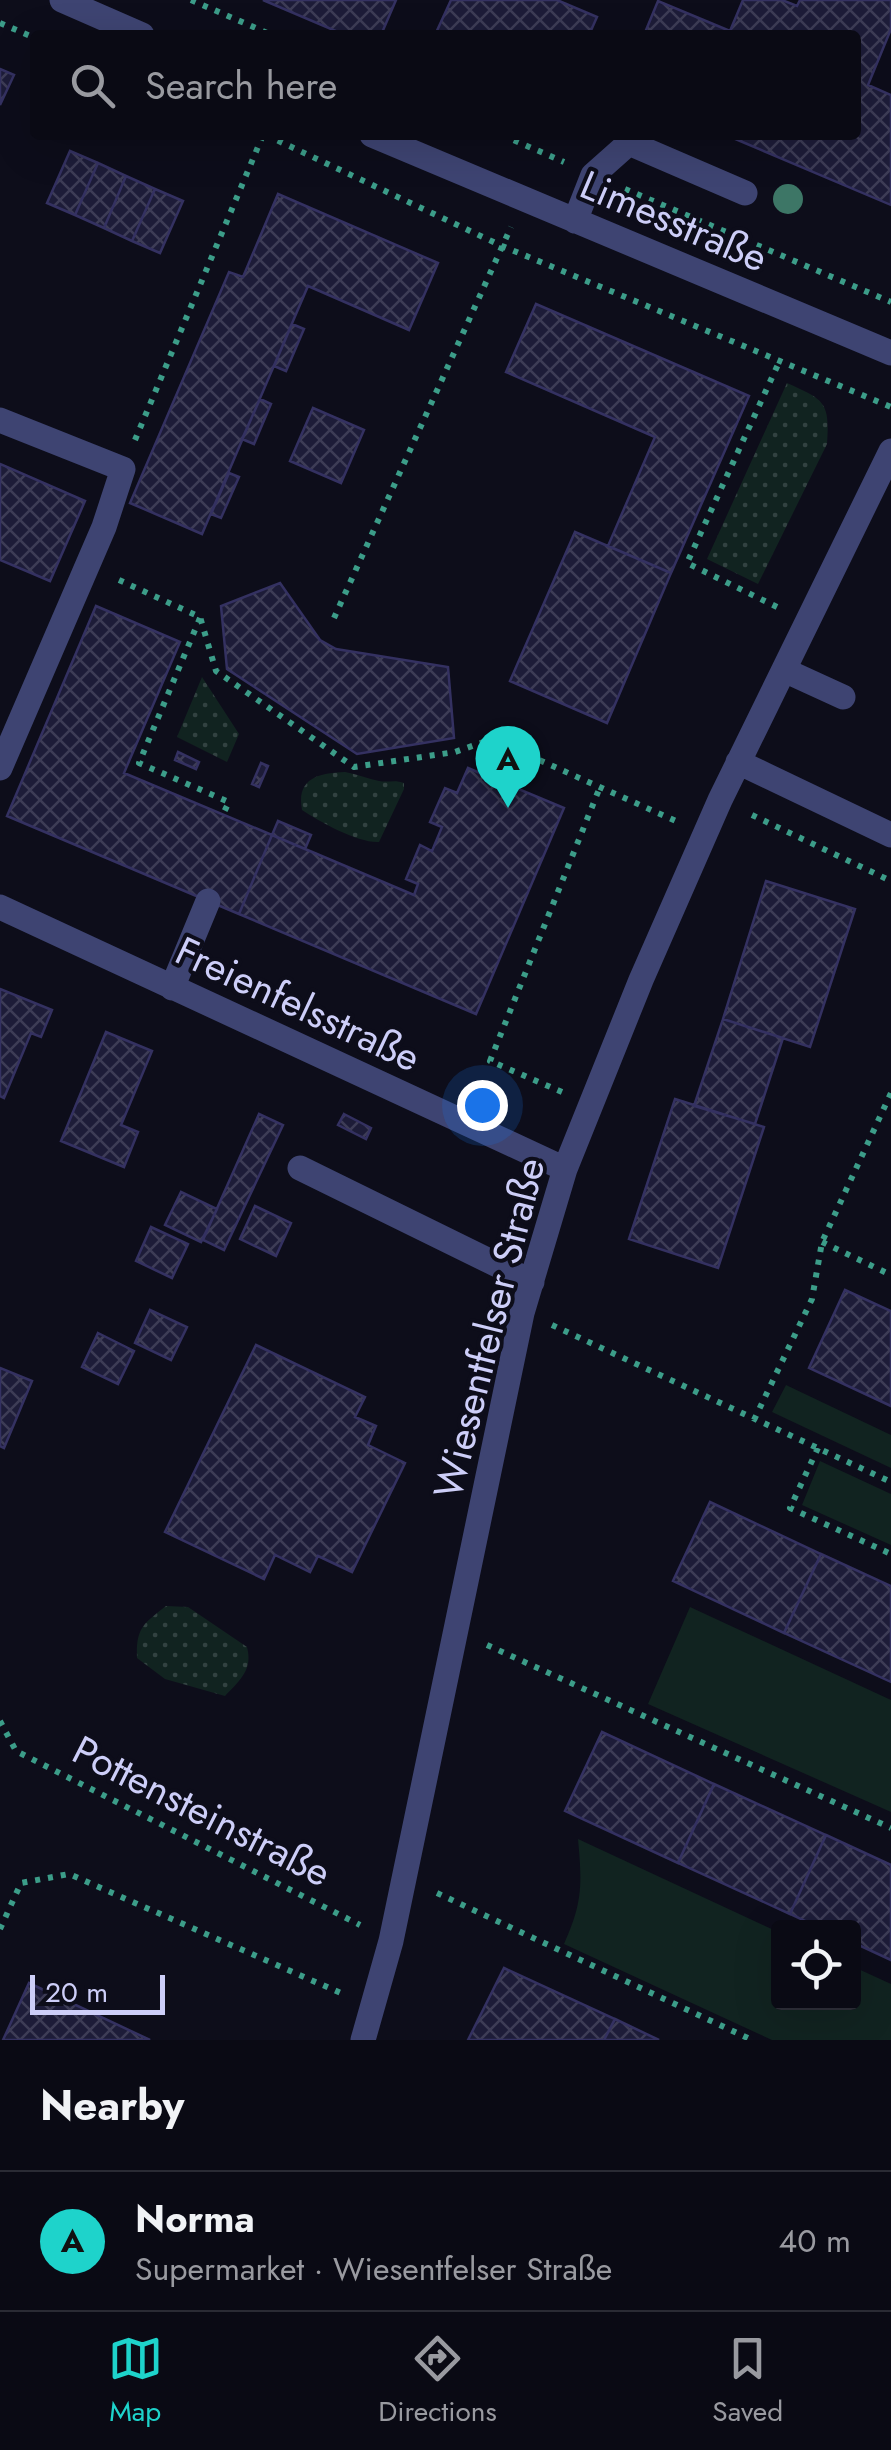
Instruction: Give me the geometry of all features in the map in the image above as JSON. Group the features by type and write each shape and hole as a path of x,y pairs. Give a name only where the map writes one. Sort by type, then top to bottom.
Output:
{"street":[{"path":"71,2 131,30"},
{"name":"Limesstraße","path":"384,140 891,353"},
{"path":"574,221 593,175 628,143 745,194"},
{"path":"0,420 124,469 88,566 0,768"},
{"name":"Wiesentfelser Straße","path":"363,2040 391,1941 522,1312 565,1169 641,980 720,800 891,451"},
{"path":"784,670 843,698"},
{"path":"738,762 891,835"},
{"path":"172,988 208,901"},
{"name":"Freienfelsstraße","path":"0,907 565,1169"},
{"path":"300,1168 532,1282"}],"path":[{"path":"191,0 260,30"},
{"path":"0,23 30,36"},
{"path":"124,469 263,140"},
{"path":"276,140 502,246 891,407"},
{"path":"513,140 891,302"},
{"path":"334,618 524,200"},
{"path":"780,360 687,563 807,620"},
{"path":"88,566 200,617 216,672 354,767 455,752 492,738 705,835"},
{"path":"200,617 139,763 229,802 223,814"},
{"path":"592,1104 490,1061 600,787"},
{"path":"720,800 891,880"},
{"path":"754,1420 812,1299 822,1242 891,1093"},
{"path":"822,1242 891,1274"},
{"path":"522,1312 891,1482"},
{"path":"818,1448 790,1508 891,1554"},
{"path":"455,1630 891,1828"},
{"name":"Pottensteinstraße","path":"0,1721 16,1751 391,1941"},
{"path":"0,1929 20,1883 69,1874 374,2007"},
{"path":"404,1877 752,2040"}],"green space":[{"path":"787,383 822,404 827,419 827,444 758,584 707,559"},
{"path":"202,677 239,734 227,762 177,737"},
{"path":"345,772 404,783 379,842 350,835 302,810 306,784 318,776"},
{"path":"786,1385 891,1435 891,1468 772,1412"},
{"path":"820,1461 891,1494 891,1545 802,1505"},
{"path":"166,1606 188,1607 247,1647 247,1668 225,1696 165,1679 137,1658 142,1628"},
{"path":"690,1607 891,1700 891,1812 648,1704"},
{"path":"578,1839 771,1929 771,2010 861,2010 861,1970 891,1984 891,2040 772,2040 564,1944 575,1916 580,1868"}],"building":[{"path":"263,0 396,0 383,30 333,30"},
{"path":"451,0 557,0 597,17 591,30 437,30"},
{"path":"743,0 782,0 797,6 800,0 891,0 891,29 868,85 891,95 891,205 738,140 861,140 861,30 730,30"},
{"path":"658,1 728,30 646,30"},
{"path":"0,69 14,75 0,105"},
{"path":"70,151 98,163 75,215 47,203"},
{"path":"98,163 126,176 104,228 75,215"},
{"path":"126,176 155,189 132,241 104,228"},
{"path":"155,189 183,201 160,253 132,241"},
{"path":"278,194 438,263 409,330 308,286 202,534 130,503 229,272 243,277"},
{"path":"536,304 749,396 671,573 608,546 655,437 506,372"},
{"path":"292,324 304,329 286,371 274,366"},
{"path":"260,399 271,404 254,444 242,439"},
{"path":"313,408 364,430 341,483 290,461"},
{"path":"0,464 85,501 50,581 0,560"},
{"path":"229,473 239,477 221,518 211,514"},
{"path":"575,532 671,573 607,723 510,681"},
{"path":"280,583 320,640 336,649 448,667 454,738 357,754 227,669 221,606"},
{"path":"96,606 180,642 124,773 272,835 239,914 7,816"},
{"path":"178,752 199,762 196,769 175,760"},
{"path":"261,763 268,766 259,787 252,784"},
{"path":"468,768 564,808 476,1014 239,914 272,835 414,895 418,884 406,879 420,845 432,851 442,827 430,822 445,788 457,793"},
{"path":"278,821 311,835 305,849 272,835"},
{"path":"766,881 855,909 810,1047 723,1019"},
{"path":"0,989 52,1010 41,1037 31,1033 4,1098 0,1096"},
{"path":"723,1019 783,1038 755,1124 694,1106"},
{"path":"106,1032 152,1051 121,1125 138,1132 124,1167 61,1141"},
{"path":"675,1099 764,1127 718,1268 629,1239"},
{"path":"259,1114 283,1125 224,1250 203,1240"},
{"path":"344,1114 371,1128 366,1139 338,1125"},
{"path":"181,1192 217,1209 201,1242 165,1225"},
{"path":"255,1206 291,1223 276,1256 240,1239"},
{"path":"151,1227 188,1244 172,1278 136,1261"},
{"path":"845,1290 891,1311 891,1406 809,1368"},
{"path":"150,1310 187,1327 171,1360 135,1343"},
{"path":"98,1333 134,1351 118,1384 82,1367"},
{"path":"256,1345 365,1397 355,1417 376,1426 368,1445 405,1463 352,1572 318,1556 310,1572 275,1555 264,1579 165,1532"},
{"path":"0,1368 32,1381 4,1448 0,1446"},
{"path":"710,1502 821,1554 784,1633 673,1581"},
{"path":"821,1554 891,1586 891,1682 784,1633"},
{"path":"602,1732 714,1784 678,1863 565,1811"},
{"path":"714,1784 826,1835 790,1914 678,1863"},
{"path":"826,1835 891,1865 891,1960 861,1946 861,1920 803,1920 790,1914"},
{"path":"504,1968 615,2019 604,2040 468,2040"},
{"path":"29,1983 150,2040 3,2040"},
{"path":"615,2019 659,2040 604,2040"}],"place":[{"name":"Norma","path":"508,808"}]}
